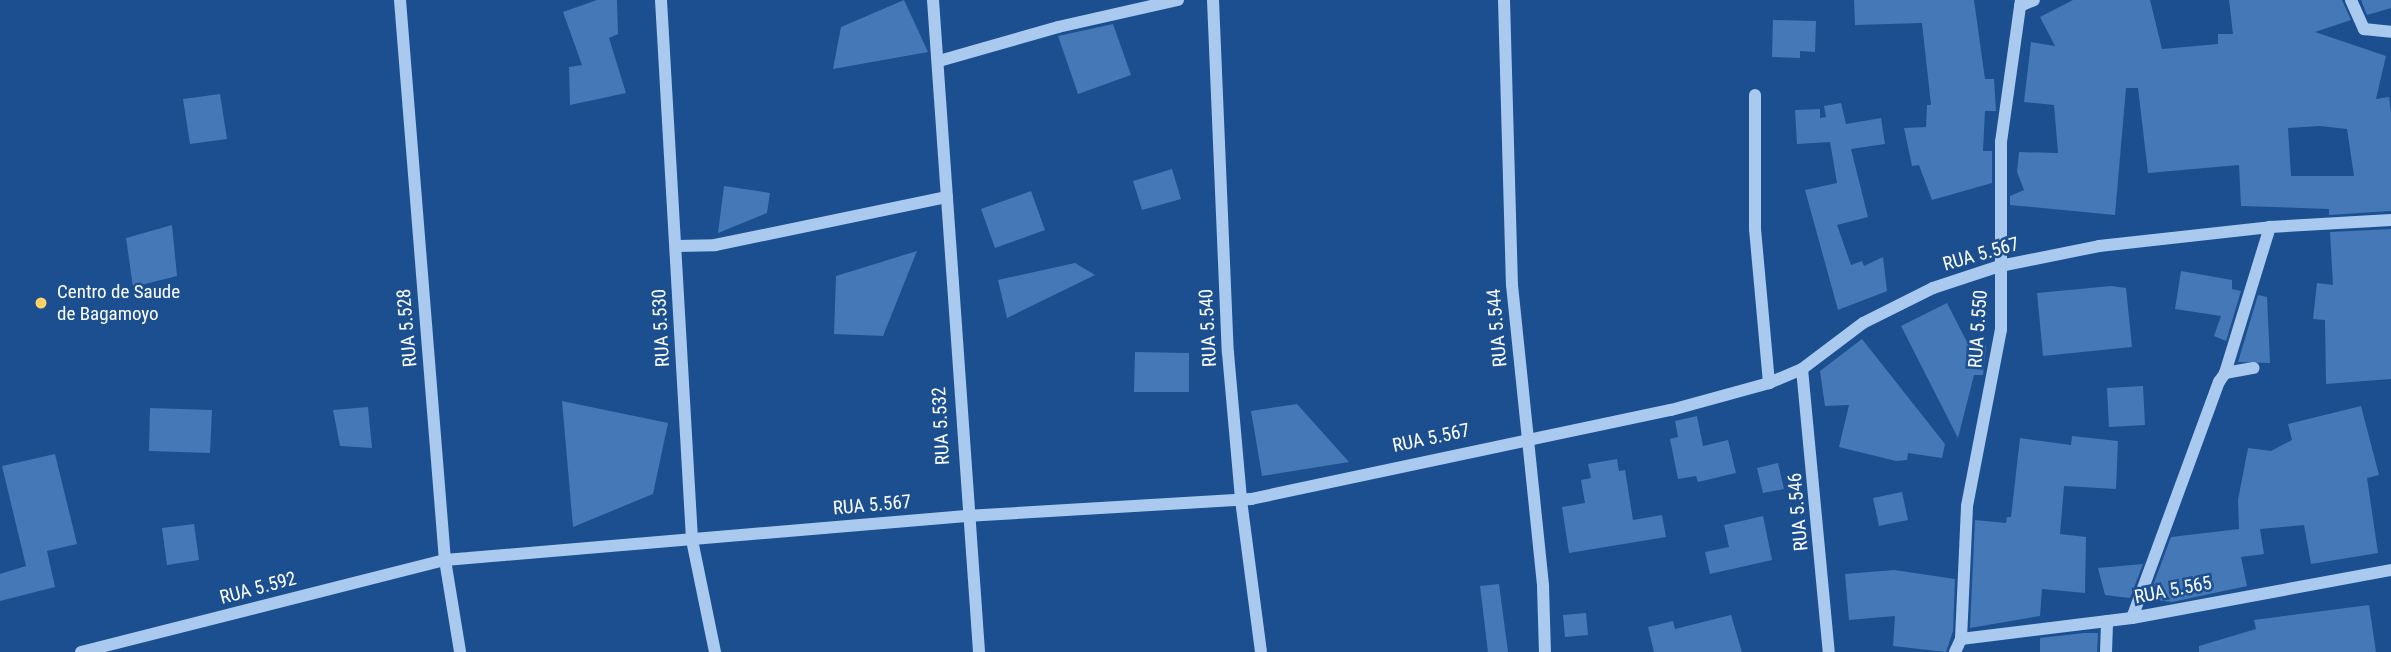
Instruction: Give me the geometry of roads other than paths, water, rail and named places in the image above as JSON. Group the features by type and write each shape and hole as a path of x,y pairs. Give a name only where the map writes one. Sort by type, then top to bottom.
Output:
{"street":[{"name":"RUA 5.528","path":"400,0 445,560 460,652"},
{"name":"RUA 5.530","path":"661,0 692,540 715,652"},
{"name":"RUA 5.532","path":"933,0 966,516 979,652"},
{"path":"939,61 1058,27 1178,0"},
{"name":"RUA 5.540","path":"1213,0 1228,353 1241,500 1261,652"},
{"name":"RUA 5.544","path":"1504,0 1512,285 1544,586 1545,652"},
{"path":"2020,3 2034,0"},
{"path":"2351,0 2364,29 2391,32"},
{"name":"RUA 5.550","path":"1955,652 1961,639 1967,506 2001,329 2001,142 2020,3"},
{"path":"1755,95 1755,229 1769,383"},
{"path":"676,246 715,245 947,197"},
{"name":"RUA 5.567","path":"445,560 966,516 1241,500 1671,410 1769,383 1802,369 1863,323 1933,288 2000,266 2099,246 2270,227 2391,219"},
{"path":"2132,618 2225,373 2270,227"},
{"path":"2225,373 2254,368"},
{"name":"RUA 5.546","path":"1802,369 1829,652"},
{"name":"RUA 5.592","path":"81,652 445,560"},
{"name":"RUA 5.565","path":"1961,639 2132,618 2391,570"},
{"path":"2106,652 2107,621"}],"place":[{"name":"Centro de Saude de Bagamoyo","path":"41,303"}]}
